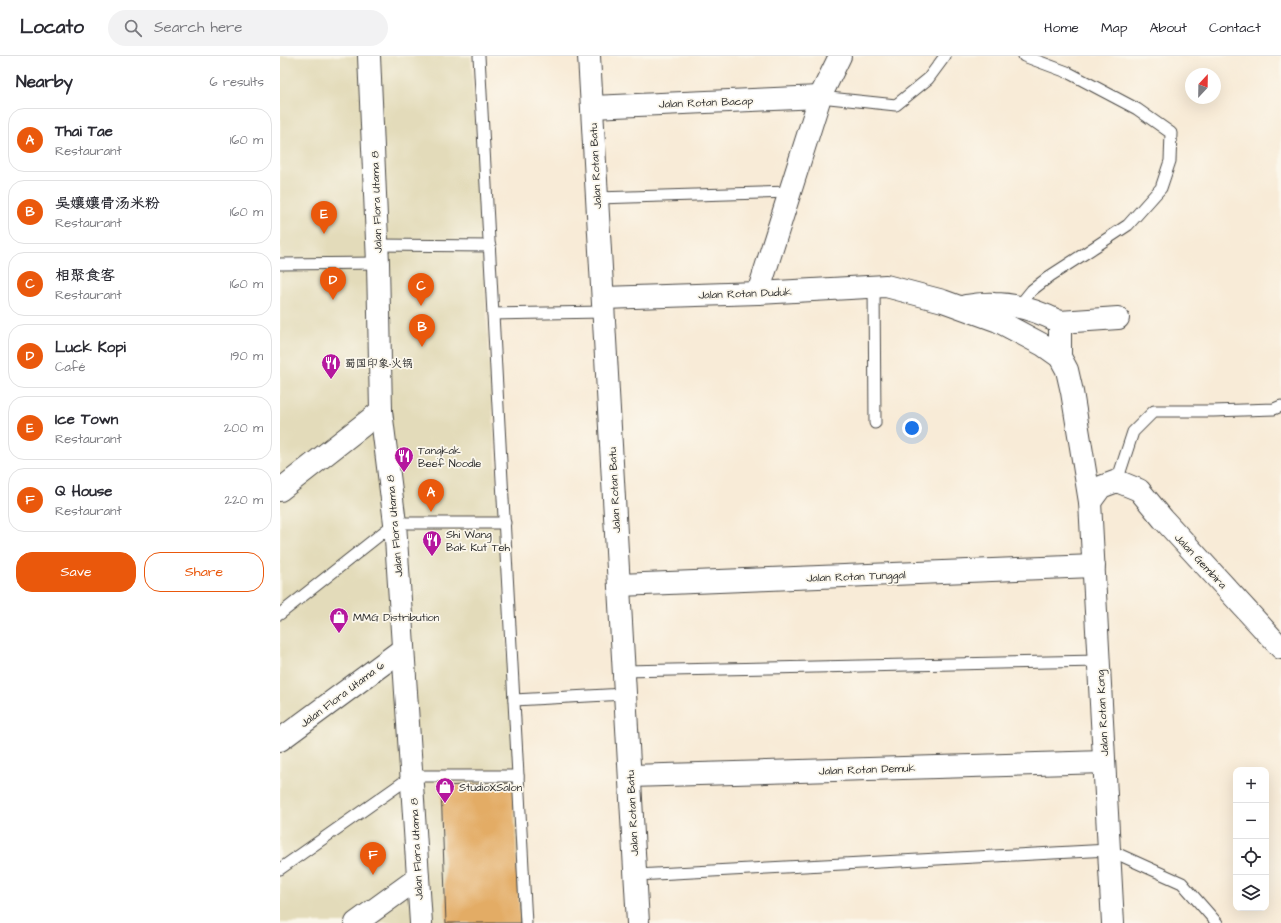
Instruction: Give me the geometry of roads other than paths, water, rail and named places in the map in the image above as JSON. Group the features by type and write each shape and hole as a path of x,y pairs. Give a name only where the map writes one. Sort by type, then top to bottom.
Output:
{"street":[{"name":"Jalan Flora Utama 8","path":"369,56 378,254 381,412 395,523 421,923"},
{"name":"Jalan Rotan Batu","path":"589,56 638,923"},
{"path":"758,293 820,97 840,56"},
{"name":"Jalan Rotan Bacap","path":"592,107 820,97"},
{"name":"Jalan Rotan Duduk","path":"603,305 758,293 880,286 951,304"},
{"path":"951,304 994,304 1019,306 1051,317 1060,322 1118,318"},
{"path":"951,304 998,321 1043,345 1060,357"},
{"path":"1060,322 1060,357"},
{"name":"Jalan Rotan Kong","path":"1060,357 1067,370 1072,392 1090,502 1113,923"},
{"path":"280,490 381,412"},
{"path":"1090,502 1101,487 1117,481"},
{"name":"Jalan Gembira","path":"1117,481 1139,490 1163,519 1281,648"},
{"name":"Jalan Rotan Tunggal","path":"619,585 1094,566"},
{"name":"Jalan Flora Utama 6","path":"280,740 403,649"},
{"name":"Jalan Rotan Demuk","path":"630,776 1104,762"},
{"path":"356,923 418,878"}],"lane":[{"path":"479,56 526,923"},
{"path":"820,97 896,105 928,79 945,56"},
{"path":"1019,306 1032,290 1050,276 1128,224 1161,188 1170,161 1171,133 1137,109 1067,72 1024,56"},
{"path":"597,198 790,192"},
{"path":"280,264 378,254 490,246"},
{"path":"876,423 880,286"},
{"path":"493,314 603,305"},
{"path":"1117,481 1133,432 1154,411 1274,409 1281,406"},
{"path":"280,614 395,523 505,524"},
{"path":"624,671 1099,661"},
{"path":"514,700 625,694"},
{"path":"280,868 412,776 518,776"},
{"path":"636,875 1109,850 1182,883 1217,923"}],"place":[{"name":"Ice Town","path":"324,234"},
{"name":"Luck Kopi","path":"333,300"},
{"name":"相聚食客","path":"421,306"},
{"name":"吴孃孃骨汤米粉","path":"422,347"},
{"name":"蜀国印象•火锅","path":"331,380"},
{"name":"Tangkak Beef Noodle","path":"404,473"},
{"name":"Thai Tae","path":"431,512"},
{"name":"Shi Wang Bak Kut Teh","path":"432,557"},
{"name":"MMG Distribution","path":"339,634"},
{"name":"StudioXSalon","path":"445,804"},
{"name":"Q House","path":"373,875"}]}
